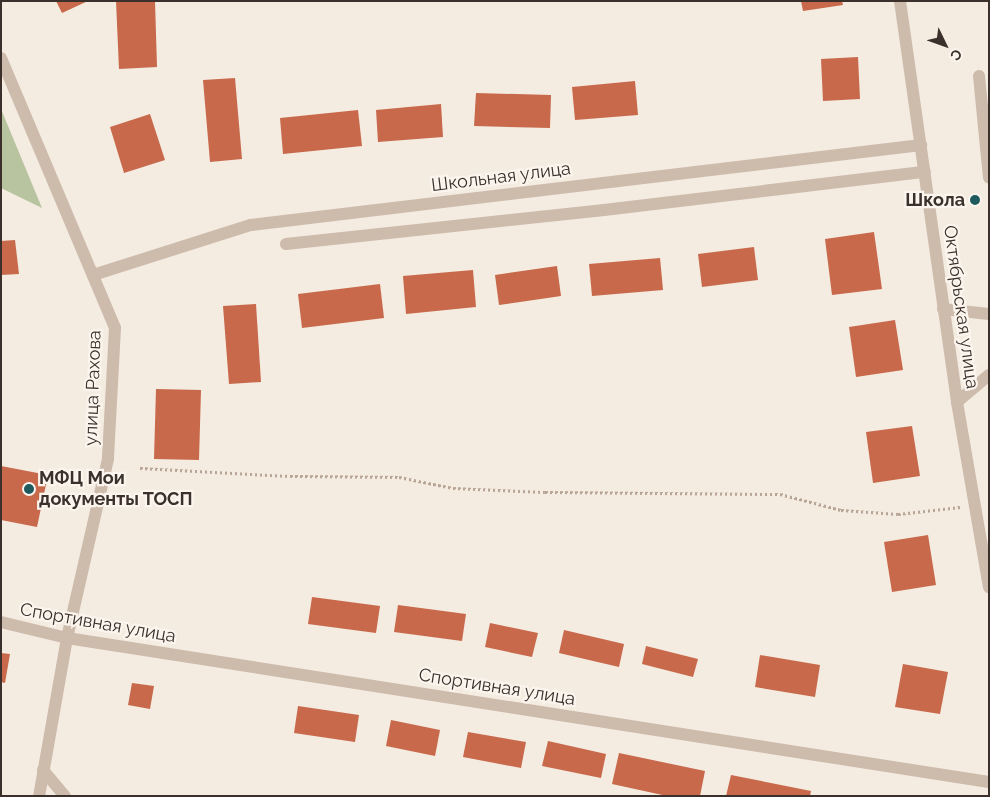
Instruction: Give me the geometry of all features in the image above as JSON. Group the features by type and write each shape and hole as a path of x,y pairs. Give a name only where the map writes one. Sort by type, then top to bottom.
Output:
{"street":[{"name":"Октябрьская улица","path":"900,1 957,402 989,587"},
{"name":"улица Рахова","path":"1,58 115,328 108,459 67,638 39,796"},
{"path":"979,76 989,178"},
{"name":"Школьная улица","path":"93,275 251,225 921,145"},
{"path":"286,244 604,210 925,172"},
{"path":"943,309 989,314"},
{"path":"957,402 989,375"},
{"name":"Спортивная улица","path":"1,622 67,638 989,782"},
{"path":"43,770 65,796"}],"path":[{"path":"140,468 290,476 399,477 453,488 545,492 780,494 841,510 898,514 974,505"}],"green space":[{"path":"1,109 42,208 1,188"}],"building":[{"path":"56,1 88,1 62,13"},
{"path":"116,1 155,1 157,67 119,69"},
{"path":"801,1 842,1 843,5 803,11"},
{"path":"858,57 860,99 823,101 821,59"},
{"path":"235,78 242,159 210,162 203,80"},
{"path":"635,81 638,115 575,120 572,87"},
{"path":"476,93 551,95 550,128 474,126"},
{"path":"441,104 443,137 378,142 376,110"},
{"path":"358,110 362,146 283,154 280,118"},
{"path":"150,114 165,160 124,173 110,127"},
{"path":"874,232 882,289 832,295 825,239"},
{"path":"15,240 19,274 1,275 1,241"},
{"path":"754,247 758,280 702,287 698,254"},
{"path":"660,258 663,290 592,296 589,264"},
{"path":"557,266 561,296 499,305 495,275"},
{"path":"473,270 476,307 406,314 403,276"},
{"path":"380,284 384,318 302,328 298,294"},
{"path":"256,304 261,382 229,384 223,306"},
{"path":"895,320 903,370 856,377 849,327"},
{"path":"156,389 201,390 199,460 154,459"},
{"path":"912,426 920,476 873,483 866,432"},
{"path":"1,466 48,475 37,527 1,520"},
{"path":"928,535 936,585 892,592 884,542"},
{"path":"312,597 380,606 376,633 308,624"},
{"path":"398,605 466,614 462,641 394,632"},
{"path":"490,623 538,633 532,657 485,647"},
{"path":"564,630 624,644 619,667 559,653"},
{"path":"646,646 698,659 693,677 642,664"},
{"path":"1,653 10,654 5,683 1,682"},
{"path":"760,655 820,665 815,697 755,687"},
{"path":"903,664 948,672 940,714 895,707"},
{"path":"132,683 154,686 150,709 128,705"},
{"path":"298,706 359,715 355,742 294,733"},
{"path":"391,720 440,730 435,756 386,746"},
{"path":"468,732 526,742 521,768 463,757"},
{"path":"548,741 606,754 601,778 542,766"},
{"path":"619,753 705,771 700,796 667,796 612,784"},
{"path":"731,775 811,791 810,796 726,796"}],"place":[{"name":"Школа","path":"975,200"},
{"name":"МФЦ Мои документы ТОСП","path":"29,489"}]}
